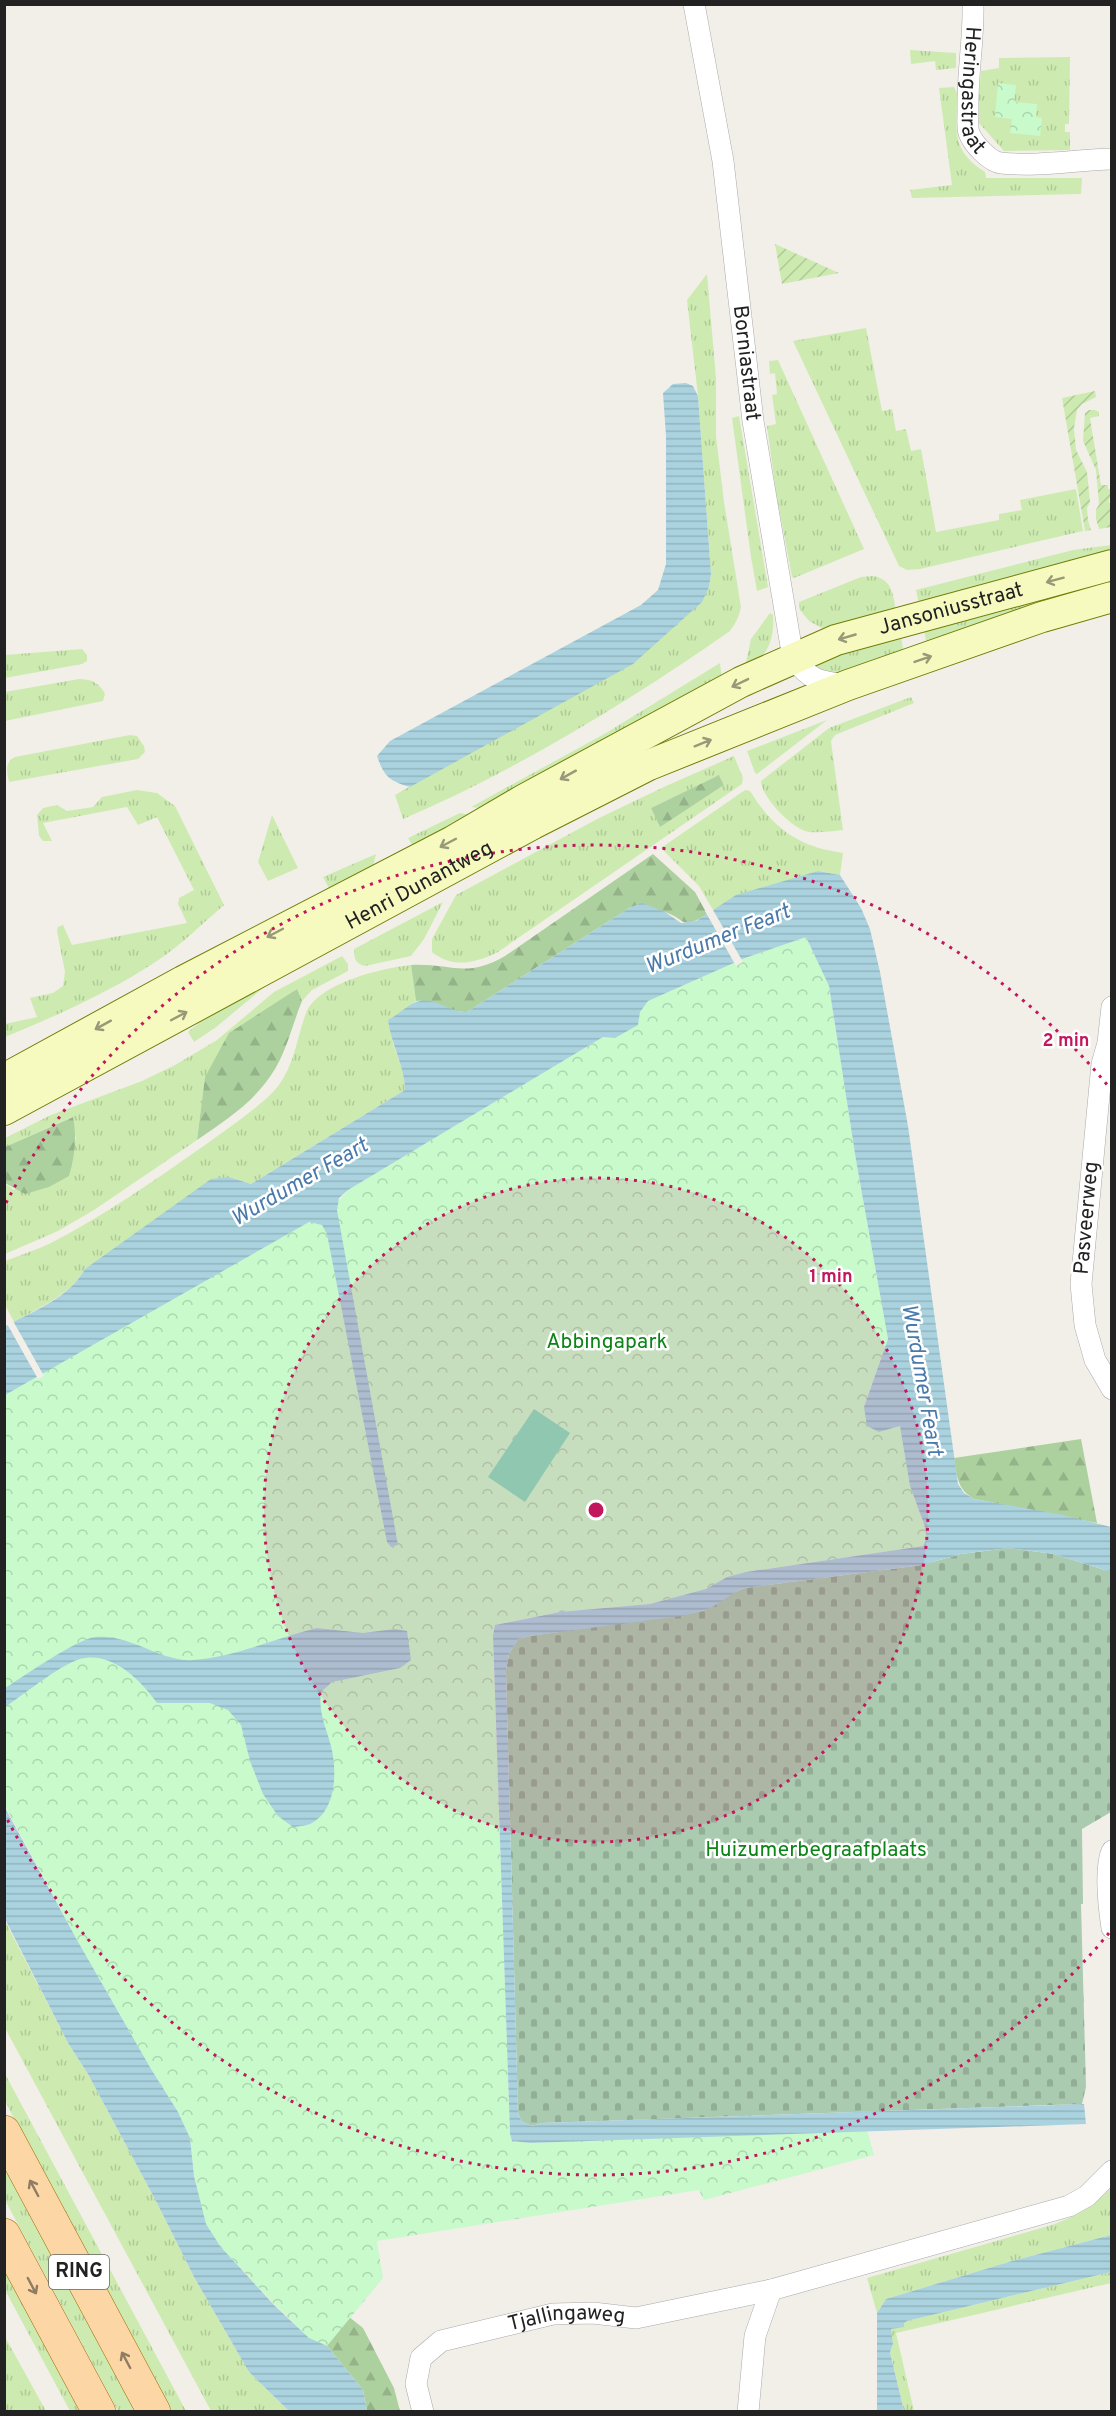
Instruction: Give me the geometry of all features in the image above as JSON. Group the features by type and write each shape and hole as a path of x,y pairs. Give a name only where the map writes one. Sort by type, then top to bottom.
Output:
{"main road":[{"name":"RING","path":"4,2132 154,2412"},
{"name":"RING","path":"4,2235 99,2412"}],"street":[{"name":"Borniastraat","path":"694,4 725,172 753,421 793,658"},
{"name":"Heringastraat","path":"973,4 974,35 967,78 969,132 981,151 999,163 1075,163 1088,159 1112,159"},
{"name":"Jansoniusstraat","path":"793,658 836,640 1112,565"},
{"name":"Jansoniusstraat","path":"848,685 1042,617 1112,597"},
{"path":"793,658 816,681 848,685"},
{"name":"Henri Dunantweg","path":"4,1079 183,981 453,841 666,722 741,682 793,658"},
{"name":"Henri Dunantweg","path":"4,1110 533,824 649,765 848,685"},
{"name":"Pasveerweg","path":"1112,1007 1108,1043 1102,1064 1105,1111 1081,1284 1085,1325 1095,1360 1112,1389"},
{"path":"1112,1851 1109,1858 1108,1888 1112,1928"},
{"name":"Tjallingaweg","path":"423,2412 416,2384 422,2358 441,2341 553,2314 593,2313 636,2318 771,2290 1069,2206 1087,2196 1112,2171"},
{"path":"748,2412 755,2336 771,2290"}],"green space":[{"path":"910,50 956,53 956,68 936,70 935,61 911,64"},
{"path":"1070,57 1069,124 1065,124 1065,132 1070,132 1070,150 1004,151 979,123 981,71 999,68 999,58"},
{"path":"998,83 1016,85 1014,102 1037,104 1036,117 1042,118 1040,136 1010,133 1012,119 995,117"},
{"path":"954,87 957,93 957,128 961,147 966,156 985,172 986,178 1082,178 1081,194 912,198 910,190 952,185 939,88"},
{"path":"775,244 839,273 782,284"},
{"path":"707,274 716,378 716,436 741,607 736,623 730,631 572,733 489,779 403,819 395,795 463,756 709,587 711,574 698,396 687,300"},
{"path":"866,328 882,411 892,409 896,431 906,429 911,451 921,449 936,532 999,520 999,514 1022,510 1020,500 1076,489 1083,531 920,569 907,570 899,566 793,341"},
{"path":"778,360 864,549 794,578 776,492 767,426 776,424 772,395 777,394 775,373 770,374 769,361"},
{"path":"1095,391 1096,397 1082,404 1077,410 1074,428 1076,450 1087,472 1090,502 1087,508 1091,530 1085,531 1062,398"},
{"path":"1089,410 1099,412 1099,416 1090,418 1101,485 1108,485 1108,489 1111,489 1109,503 1111,503 1111,527 1099,529 1096,519 1099,504 1096,470 1083,441 1085,413"},
{"path":"739,416 768,587 757,591 732,418"},
{"path":"1111,545 1111,557 920,609 916,590 1073,550"},
{"path":"1111,574 1111,589 927,647 923,623"},
{"path":"873,576 889,585 896,614 827,631 809,621 800,610 799,602 861,577"},
{"path":"770,613 773,615 773,631 768,647 759,659 745,667 751,639"},
{"path":"900,631 904,654 849,676 817,670 817,662"},
{"path":"82,649 87,655 87,661 82,664 5,678 5,655"},
{"path":"720,663 722,680 490,809 471,807 606,733"},
{"path":"79,679 98,684 105,694 103,701 5,721 5,692"},
{"path":"911,697 914,703 835,735 831,741 843,830 809,832 802,830 772,804 762,788 761,781 829,728"},
{"path":"827,720 757,774 755,773 747,751"},
{"path":"130,735 137,736 144,746 145,752 138,759 9,782 8,765 15,757"},
{"path":"734,756 743,778 742,784 498,952 473,961 456,962 448,961 432,952 432,939 456,895 599,818","holes":["719,775 724,785 660,826 651,808"]},
{"path":"719,775 724,785 660,827 651,808"},
{"path":"137,790 157,793 175,806 224,905 157,961 121,983 44,1021 5,1037 5,1024 37,1017 30,998 53,993 63,986 65,972 58,927 63,925 72,945 187,923 178,904 179,898 194,890 157,817 138,825 127,807 43,823 52,841 43,841 39,836 37,815 43,808 57,805 67,811 93,807 102,797"},
{"path":"745,790 750,791 768,815 788,834 813,846 843,853 840,875 818,871 713,910 699,886 661,848"},
{"path":"460,813 477,816 416,851 408,838"},
{"path":"272,815 298,868 268,881 258,862"},
{"path":"376,854 371,875 332,894 323,877"},
{"path":"653,854 695,892 707,914 688,923 665,912 631,907 467,1012 416,1001 411,965 468,968 491,963 505,956"},
{"path":"443,902 424,939 411,956 365,966 356,960 354,949"},
{"name":"Abbingapark","path":"806,937 829,986 856,1160 888,1339 864,1407 879,1432 901,1426 910,1486 927,1538 923,1546 746,1572 727,1577 707,1589 650,1604 560,1612 495,1625 493,1635 510,2134 512,2141 530,2143 867,2130 874,2155 704,2200 699,2190 377,2241 383,2278 327,2346 309,2338 275,2305 220,2246 205,2224 194,2175 190,2138 178,2112 77,1940 5,1806 4,1395 337,1203 348,1190 603,1037 615,1038 648,1001 745,958"},
{"path":"337,946 268,984 215,1028 194,1042 188,1032 238,991"},
{"path":"342,956 348,964 348,971 312,990 302,1001 296,989 205,1077 197,1140 94,1210 58,1231 5,1254 4,1183 14,1190 76,1139 72,1117 5,1147 5,1138 51,1115 142,1081 175,1065 217,1040 274,992"},
{"path":"411,965 416,1001 402,1013 392,1034 404,1076 405,1090 251,1184 229,1177 85,1269 71,1287 62,1294 14,1322 5,1305 5,1261 51,1243 110,1209 149,1184 257,1106 273,1092 286,1074 306,1013 323,993 352,979"},
{"path":"297,989 302,1001 275,1069 250,1100 197,1140 205,1077 229,1033"},
{"path":"73,1117 75,1146 69,1176 49,1187 25,1194 5,1183 5,1147"},
{"path":"534,1409 570,1433 525,1502 488,1477"},
{"path":"1081,1439 1097,1523 974,1499 964,1491 959,1482 954,1458"},
{"name":"Huizumerbegraafplaats","path":"1008,1548 1054,1554 1111,1572 1111,1812 1082,1829 1083,1904 1081,1904 1086,2087 1082,2104 542,2123 532,2126 521,2121 518,2112 506,1671 509,1654 518,1639 703,1611 745,1588 922,1565 961,1554"},
{"path":"4,1919 68,2043 88,2074 157,2203 194,2277 249,2372 289,2411 211,2411 5,2028"},
{"path":"4,2072 186,2411 172,2411 11,2113 5,2100"},
{"path":"4,2163 139,2411 118,2411 5,2200"},
{"path":"1111,2188 1111,2235 1012,2261 886,2299 877,2313 867,2278 1052,2225 1084,2210"},
{"path":"4,2266 83,2411 70,2411 5,2290"},
{"path":"1111,2272 1111,2283 896,2333 914,2411 904,2411 890,2351 893,2344 890,2329 907,2321"},
{"path":"333,2304 363,2328 394,2388 400,2411 367,2411 363,2390 327,2346 309,2338"},
{"path":"4,2335 46,2411 5,2411"}],"water":[{"path":"686,383 693,386 698,396 711,574 709,587 702,602 633,664 410,787 392,780 385,773 377,756 390,741 641,605 658,590 666,564 666,436 663,393 673,384"},
{"name":"Wurdumer Feart","path":"818,871 840,875 861,908 870,929 880,972 908,1126 958,1484 964,1493 974,1499 1063,1515 1111,1527 1111,1572 1054,1554 1008,1548 961,1554 922,1565 745,1588 710,1608 691,1614 518,1639 509,1654 506,1671 518,2112 521,2121 532,2126 542,2123 1084,2104 1086,2124 530,2143 512,2141 493,1635 495,1625 560,1612 650,1604 706,1589 727,1577 746,1572 923,1546 927,1538 910,1486 900,1426 879,1432 867,1426 864,1407 888,1339 856,1160 829,986 806,937 745,958 648,1001 640,1012 638,1025 615,1038 603,1037 348,1190 339,1198 337,1210 398,1545 391,1547 387,1542 327,1234 322,1225 309,1222 5,1395 4,1327 60,1296 85,1269 211,1179 229,1177 251,1184 405,1090 403,1073 388,1020 412,1004 422,1000 467,1012 631,907 642,903 665,912 681,923 696,921 736,895"},
{"path":"317,1628 363,1633 395,1629 407,1631 411,1660 400,1668 332,1682 321,1692 322,1713 333,1756 333,1788 331,1799 320,1817 308,1825 293,1827 278,1816 263,1794 250,1761 241,1725 228,1710 210,1703 157,1703 135,1678 107,1660 85,1658 77,1660 56,1671 5,1707 5,1688 64,1651 88,1639 114,1638 170,1657 193,1660 240,1651"},
{"path":"4,1806 77,1940 178,2112 190,2138 194,2176 206,2224 220,2246 274,2305 309,2338 327,2346 363,2390 367,2411 289,2411 249,2372 194,2277 88,2074 68,2043 5,1919"},
{"path":"1111,2235 1111,2272 907,2321 904,2327 891,2329 893,2344 890,2352 904,2411 877,2411 877,2313 886,2299 1012,2261"}],"pier":[{"path":"712,908 743,962 736,966 705,911"},
{"path":"12,1319 44,1376 38,1379 6,1322"}]}
